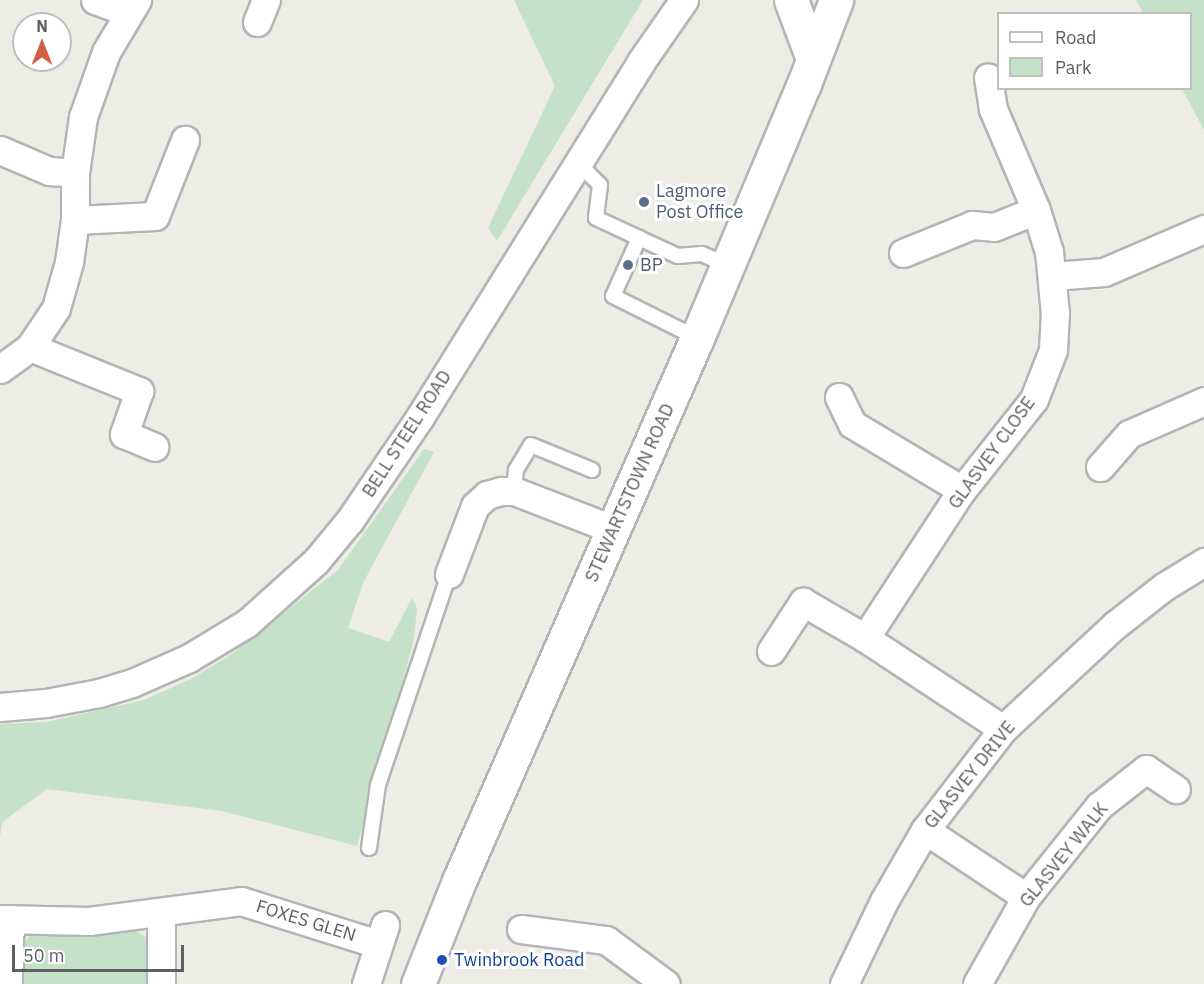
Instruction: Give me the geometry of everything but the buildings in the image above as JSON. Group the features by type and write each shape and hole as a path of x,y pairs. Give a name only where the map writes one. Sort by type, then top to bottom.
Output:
{"main road":[{"path":"791,0 813,58"},
{"name":"STEWARTSTOWN ROAD","path":"418,984 462,872 615,530 697,338 715,259 813,58 836,0"}],"street":[{"path":"0,369 30,347 56,308 69,262 75,220 75,173 83,117 106,52 133,6 95,0"},
{"name":"BELL STEEL ROAD","path":"0,707 46,703 99,693 132,683 189,658 247,623 316,561 351,520 420,417 640,63 684,0"},
{"name":"GLASVEY CLOSE","path":"866,638 962,490 1034,399 1053,350 1055,314 1049,252 1036,210 993,109 988,77"},
{"path":"75,220 155,216 185,140"},
{"path":"0,150 49,171 75,173"},
{"path":"903,253 972,225 994,227 1036,210"},
{"path":"1053,276 1104,272 1204,229"},
{"path":"30,347 139,390 124,435 154,447"},
{"path":"839,397 852,424 962,490"},
{"path":"1100,467 1129,434 1204,401"},
{"path":"449,574 475,506 486,495 501,491 514,491 615,530"},
{"name":"GLASVEY DRIVE","path":"844,984 884,901 925,830 1003,729 1115,625 1165,586 1204,562"},
{"path":"771,651 803,602 866,638 1003,729"},
{"name":"GLASVEY WALK","path":"977,984 1026,897 1099,806 1146,769 1176,789"},
{"path":"925,830 1026,897"},
{"name":"FOXES GLEN","path":"8,984 5,919 89,921 241,901 382,934 366,984"},
{"path":"161,912 161,984"},
{"path":"521,929 606,940 666,984"}],"lane":[{"path":"578,163 600,185 596,218 678,255 715,259"},
{"path":"639,238 613,296 697,338"},
{"path":"514,491 516,470 531,445 592,470"},
{"path":"369,848 378,785 449,574"}],"green space":[{"path":"514,0 643,0 497,241 488,228 555,86"},
{"path":"1136,0 1204,0 1204,130 1183,90 1192,90 1192,12 1142,12"},
{"path":"424,449 434,452 364,581 348,628 389,642 412,598 417,608 414,638 357,846 222,811 47,789 2,822 0,838 0,724 46,722 144,700 193,678 229,656 338,570"},
{"path":"122,928 133,929 150,940 150,984 19,984 22,944 31,935 44,933 100,934"}],"place":[{"name":"Lagmore Post Office","path":"644,202"},
{"name":"BP","path":"628,265"},
{"name":"Twinbrook Road","path":"442,960"}]}
